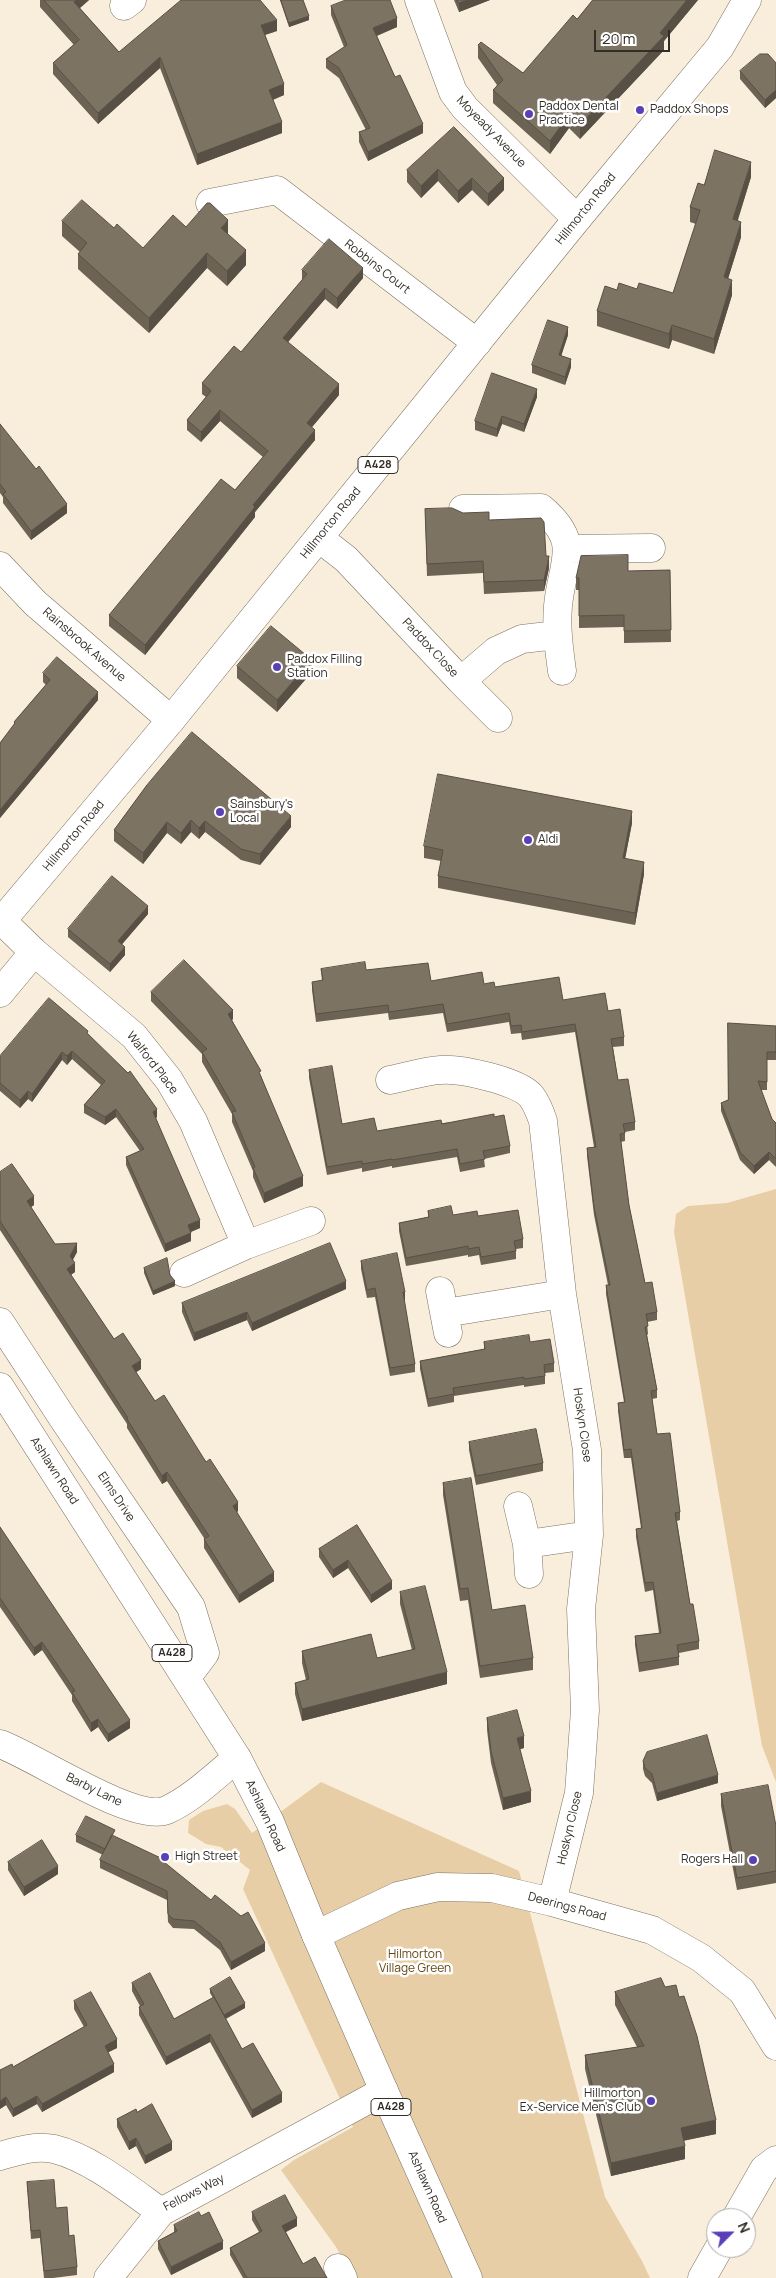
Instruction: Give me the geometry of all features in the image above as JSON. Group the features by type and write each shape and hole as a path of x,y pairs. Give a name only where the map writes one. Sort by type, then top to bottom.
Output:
{"main road":[{"name":"Moyeady Avenue","path":"419,0 453,92 466,108 577,219"},
{"name":"Hillmorton Road","path":"1,922 171,720 577,219 720,47 747,0"},
{"name":"Robbins Court","path":"210,203 277,190 477,343"},
{"path":"463,509 541,508 560,528 568,549 558,605 557,635 562,671"},
{"name":"Paddox Close","path":"319,538 346,559 461,681 496,651 522,640 557,635"},
{"path":"568,549 651,548"},
{"name":"Rainsbrook Avenue","path":"0,566 35,602 171,720"},
{"path":"461,681 498,718"},
{"name":"Walford Place","path":"1,922 134,1036 169,1080 193,1121 246,1245"},
{"path":"0,992 34,952"},
{"name":"Hoskyn Close","path":"390,1080 440,1070 461,1071 520,1087 538,1106 543,1121 562,1294 587,1450 589,1535 582,1609 585,1710 579,1794 552,1902"},
{"path":"184,1273 246,1245 311,1221"},
{"path":"444,1312 562,1294"},
{"name":"Elms Drive","path":"0,1322 69,1429 191,1607 204,1653 187,1677"},
{"name":"Ashlawn Road","path":"0,1387 237,1758 270,1822 316,1935 468,2278"},
{"path":"518,1506 527,1544 529,1574"},
{"path":"527,1544 589,1535"},
{"name":"Barby Lane","path":"0,1744 124,1806 152,1813 166,1810 192,1794 237,1758"},
{"name":"Deerings Road","path":"316,1935 398,1896 438,1887 492,1888 552,1902 652,1930 701,1958 742,1991 774,2038"},
{"name":"Fellows Way","path":"0,2156 27,2148 53,2149 78,2158 100,2170 161,2212 384,2091"},
{"path":"742,2208 764,2169 776,2160"},
{"path":"108,2278 161,2212"},
{"path":"702,2278 713,2258"}],"green space":[{"path":"776,1189 776,1782 762,1746 674,1232 676,1214 688,1206 727,1203"},
{"name":"Hilmorton Village Green","path":"321,1782 519,1871 605,2197 650,2278 353,2278 336,2247 281,2170 294,2160 353,2127 243,1889 250,1870 221,1847 206,1844 188,1833 189,1820 203,1811 227,1804 235,1809 252,1833"}],"building":[{"path":"44,0 77,0 74,2 119,52 181,0 260,0 277,20 261,25 284,84 269,90 282,122 197,154 160,57 98,113 53,63 79,40"},
{"path":"281,0 303,0 309,16 289,23"},
{"path":"346,0 390,0 397,18 373,28 395,77 400,75 423,124 368,152 359,132 370,128 339,68 326,59 347,45 331,6"},
{"path":"457,0 468,0 459,3"},
{"path":"593,0 687,0 660,33 664,36 580,125 569,115 550,141 493,90 503,80 478,45 481,42 523,73 573,15 577,19"},
{"path":"760,54 768,54 776,63 776,90 765,100 740,71"},
{"path":"454,127 504,178 488,194 472,178 458,191 438,169 421,186 407,170"},
{"path":"715,150 751,162 733,219 741,222 724,277 732,280 714,339 672,325 669,334 597,311 605,286 617,290 619,283 637,289 639,283 673,293 700,210 690,207 698,183 704,185"},
{"path":"82,200 114,228 117,224 143,248 173,215 186,227 207,203 210,203 228,220 221,228 246,250 227,271 207,253 149,318 78,254 87,243 62,221"},
{"path":"329,239 363,268 337,298 325,288 283,338 339,384 307,423 315,430 253,505 255,507 145,645 109,615 221,479 235,490 268,451 220,410 201,432 187,420 211,391 202,383 234,346 241,352 307,274 302,270"},
{"path":"548,320 568,327 559,355 571,359 565,377 532,365"},
{"path":"492,373 537,389 524,424 502,416 497,429 475,421"},
{"path":"0,424 36,469 39,466 67,504 31,531 3,494 6,492 0,484"},
{"path":"452,508 463,513 489,512 489,520 541,518 544,522 546,556 549,556 544,580 484,582 483,561 427,564 425,509"},
{"path":"628,555 628,571 670,570 671,630 624,631 624,615 579,616 579,578 576,578 581,556"},
{"name":"Paddox Filling Station","path":"271,626 312,660 277,700 237,666"},
{"path":"57,657 98,692 0,810 0,743 14,722 50,680 43,673"},
{"name":"Sainsbury's Local","path":"192,732 291,816 260,854 241,849 205,821 199,828 191,820 181,833 167,822 143,853 114,830 147,785"},
{"name":"Aldi","path":"438,774 632,811 623,858 644,862 635,913 438,876 443,850 424,846"},
{"path":"112,876 148,906 118,941 125,947 110,964 68,929"},
{"path":"184,960 233,1010 228,1014 261,1071 259,1072 303,1176 264,1193 232,1112 236,1111 202,1052 207,1049 151,992"},
{"path":"365,962 366,970 428,963 431,981 482,972 484,984 494,982 495,987 559,977 563,1000 605,993 608,1011 620,1009 624,1037 611,1039 618,1080 628,1079 635,1122 623,1124 625,1133 620,1134 629,1205 645,1283 652,1282 657,1312 646,1314 648,1326 645,1327 657,1390 651,1391 657,1434 670,1433 680,1512 675,1513 690,1604 693,1604 699,1641 677,1645 679,1657 639,1663 635,1636 661,1633 653,1582 645,1583 636,1529 642,1528 631,1449 624,1450 618,1403 625,1402 606,1285 610,1285 594,1207 587,1148 596,1147 575,1024 522,1032 521,1025 511,1026 509,1013 447,1024 443,1004 389,1012 388,1005 316,1014 312,982 323,980 321,969"},
{"path":"49,998 88,1031 87,1033 128,1073 130,1071 157,1109 153,1112 200,1220 188,1225 191,1233 165,1244 126,1157 144,1149 116,1109 105,1117 84,1105 105,1081 72,1051 67,1056 62,1052 32,1094 28,1091 20,1100 0,1083 0,1056"},
{"path":"728,1023 776,1026 776,1052 767,1052 767,1082 758,1081 772,1119 776,1123 776,1159 769,1152 754,1166 740,1152 721,1103 728,1100"},
{"path":"332,1066 342,1124 374,1118 377,1131 441,1120 442,1124 494,1114 494,1117 504,1115 510,1146 483,1151 485,1159 460,1164 457,1149 392,1160 362,1164 362,1161 327,1167 309,1070"},
{"path":"12,1164 34,1196 27,1201 55,1244 77,1243 70,1256 75,1263 67,1269 114,1339 123,1333 141,1360 132,1366 155,1401 164,1395 206,1462 210,1459 238,1502 233,1506 274,1572 239,1595 204,1539 209,1536 167,1472 162,1476 128,1418 0,1221 0,1172"},
{"path":"451,1206 453,1215 477,1211 478,1216 518,1210 523,1239 514,1241 516,1251 481,1257 479,1247 468,1249 468,1246 406,1258 399,1223 429,1217 428,1211"},
{"path":"330,1243 346,1281 252,1323 247,1312 194,1333 182,1303"},
{"path":"397,1253 405,1292 403,1292 415,1364 390,1368 375,1288 367,1290 361,1261"},
{"path":"167,1258 170,1275 175,1281 153,1291 144,1268"},
{"path":"529,1335 530,1342 550,1339 554,1363 544,1365 545,1376 524,1379 524,1377 453,1388 454,1394 428,1399 420,1361 485,1349 484,1342"},
{"path":"536,1429 543,1463 476,1476 469,1442"},
{"path":"471,1478 492,1610 525,1605 533,1658 480,1666 468,1588 460,1589 443,1483"},
{"path":"357,1525 392,1581 371,1595 348,1560 333,1570 319,1549"},
{"path":"0,1527 130,1720 108,1734 98,1719 91,1723 72,1692 75,1691 42,1642 34,1648 0,1598"},
{"path":"425,1586 447,1672 302,1709 295,1683 309,1679 302,1651 371,1634 377,1658 415,1649 400,1592"},
{"path":"517,1710 524,1736 517,1738 531,1791 503,1798 491,1751 487,1718"},
{"path":"707,1735 718,1775 657,1793 652,1774 645,1768 643,1761 647,1752"},
{"name":"Rogers Hall","path":"768,1785 776,1826 776,1871 737,1878 721,1794"},
{"path":"86,1816 115,1830 105,1849 76,1835"},
{"path":"112,1835 165,1860 164,1862 211,1900 215,1895 241,1916 248,1912 265,1943 231,1962 220,1942 194,1921 173,1919 168,1914 167,1891 100,1860"},
{"path":"42,1840 58,1866 24,1887 8,1862"},
{"path":"150,1973 174,2019 214,1997 242,2049 253,2043 282,2093 252,2110 210,2034 166,2057 139,2007 144,2004 132,1983"},
{"path":"230,1977 245,2003 224,2015 210,1989"},
{"name":"Hillmorton Ex-Service Men's Club","path":"661,1978 665,1987 676,1985 679,1997 684,1996 697,2036 716,2120 681,2128 685,2146 611,2163 585,2055 644,2046 615,1992"},
{"path":"91,1992 117,2039 105,2046 114,2064 42,2104 37,2096 13,2109 6,2097 0,2101 0,2070 12,2064 13,2067 87,2025 74,2001"},
{"path":"152,2104 172,2142 145,2156 136,2138 129,2142 117,2119 136,2109 137,2112"},
{"path":"54,2180 56,2208 67,2207 69,2236 74,2235 77,2267 44,2271 40,2230 31,2231 27,2182"},
{"path":"285,2195 297,2218 282,2226 303,2264 315,2257 327,2278 247,2278 230,2248 262,2231 252,2212"},
{"path":"199,2212 201,2216 209,2212 223,2241 171,2267 158,2241 177,2231 174,2225"}],"place":[{"name":"Paddox Shops","path":"640,110"},
{"name":"Paddox Dental Practice","path":"529,114"},
{"name":"Paddox Filling Station","path":"277,667"},
{"name":"Sainsbury's Local","path":"220,812"},
{"name":"Aldi","path":"528,840"},
{"name":"High Street","path":"165,1857"},
{"name":"Rogers Hall","path":"753,1860"},
{"name":"Hillmorton Ex-Service Men's Club","path":"651,2101"}]}
